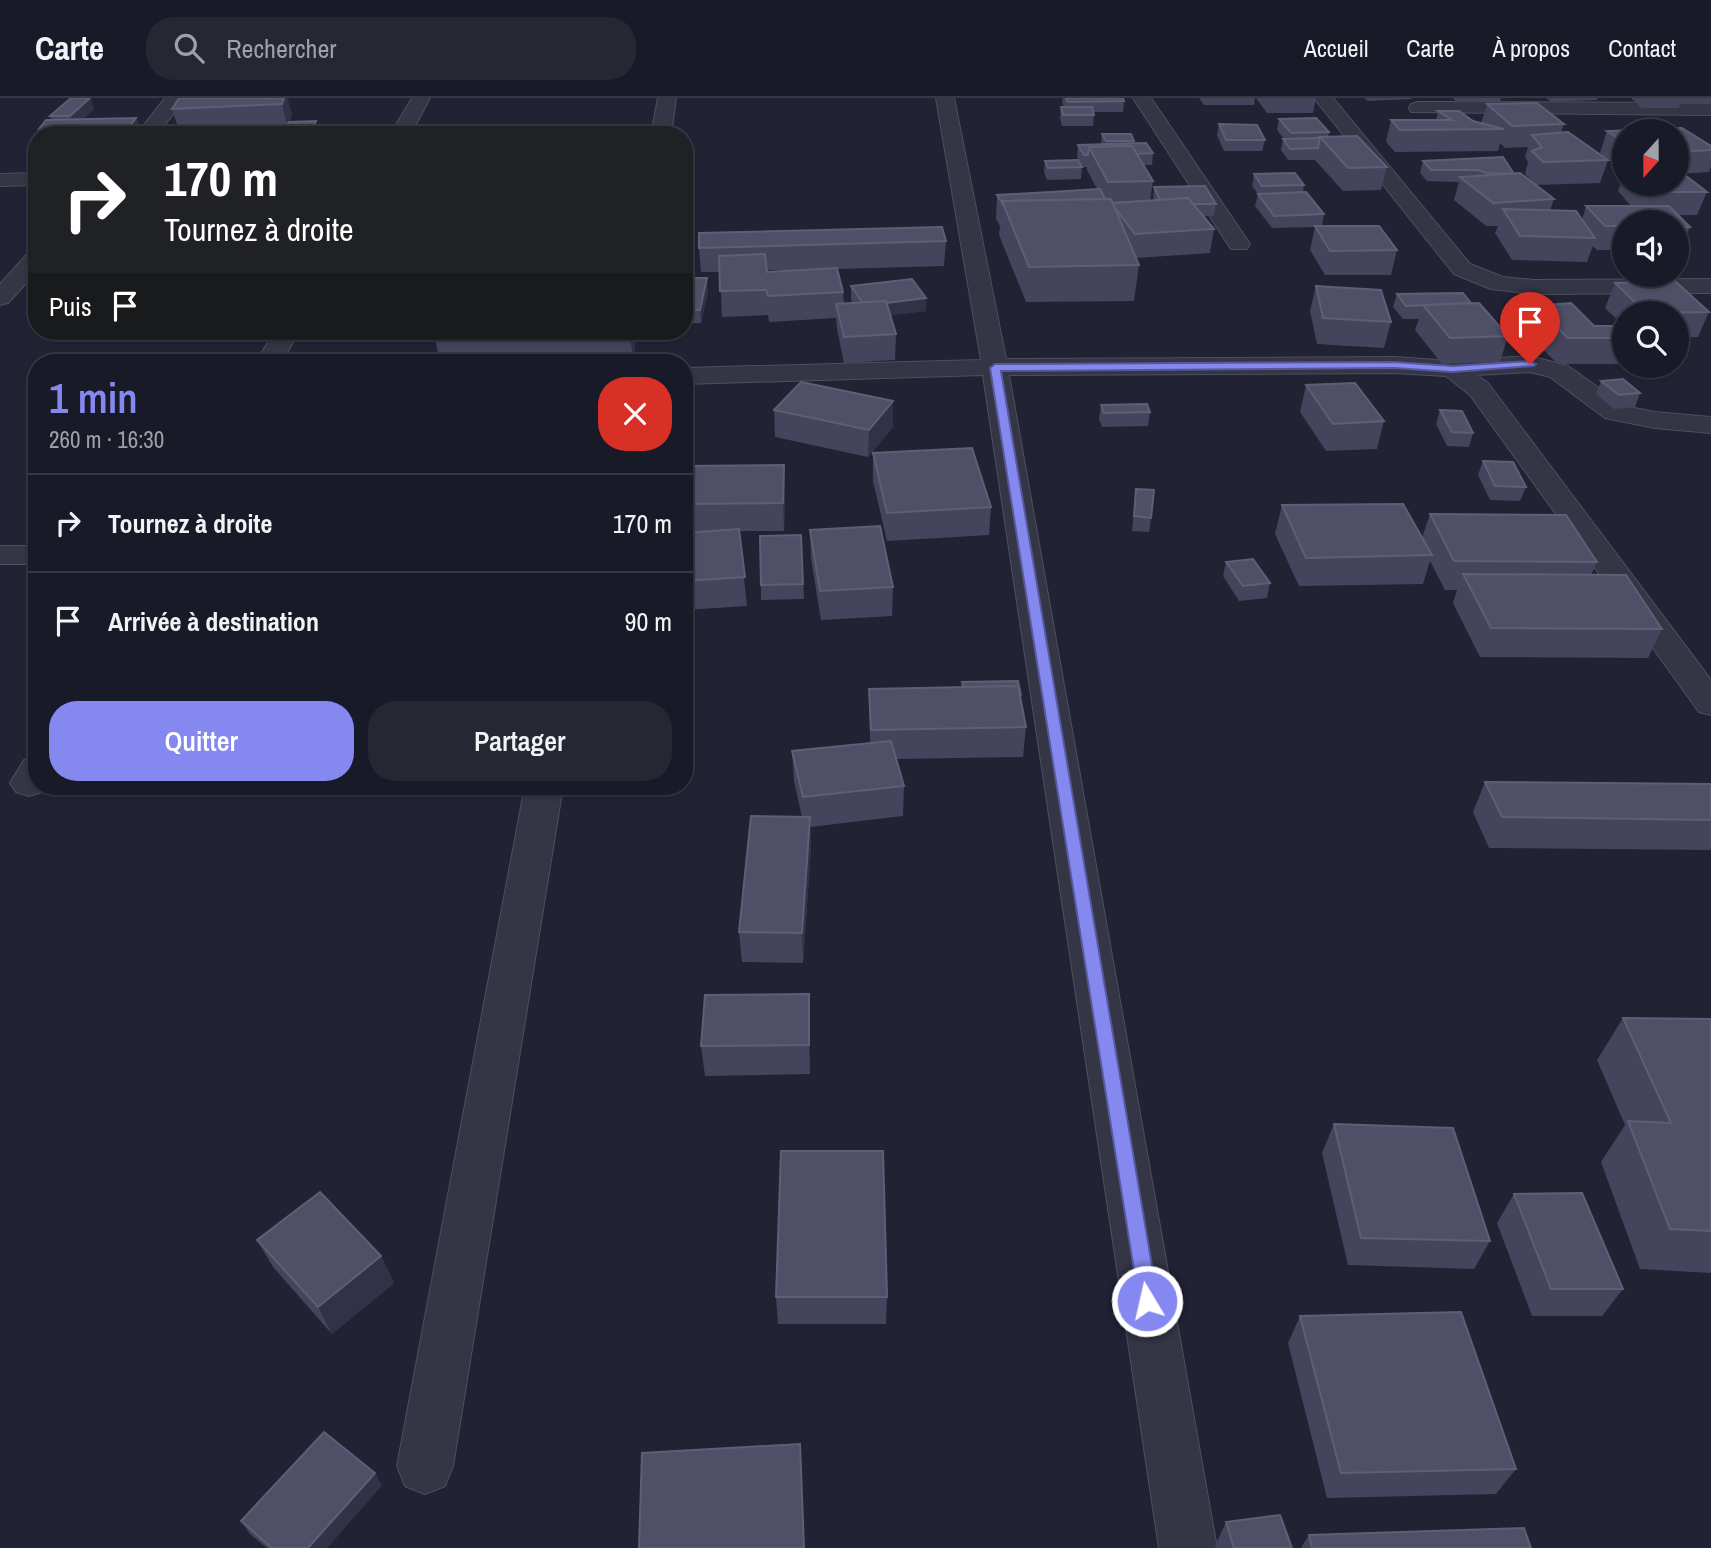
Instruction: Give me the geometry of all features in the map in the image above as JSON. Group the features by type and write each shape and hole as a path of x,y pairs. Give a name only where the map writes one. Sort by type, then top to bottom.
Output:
{"street":[{"path":"154,126 174,102 174,98"},
{"path":"405,126 421,98"},
{"path":"662,126 667,98"},
{"path":"945,98 995,368 1188,1548"},
{"path":"1142,98 1239,244"},
{"path":"1323,98 1462,269 1499,285 1711,286"},
{"path":"1419,108 1711,108"},
{"path":"1671,108 1701,131"},
{"path":"0,180 28,179"},
{"path":"0,298 28,267"},
{"path":"693,376 995,368 1394,365 1453,369 1530,364 1559,371 1615,412 1655,420 1711,425"},
{"path":"1453,369 1479,389 1711,704"},
{"path":"0,555 28,555"},
{"path":"425,1466 542,795"}],"building":[{"path":"71,98 90,98 70,116 50,116"},
{"path":"179,98 284,98 282,104 172,109"},
{"path":"1066,98 1123,98 1124,101 1068,102"},
{"path":"1537,103 1564,124 1512,126 1487,104"},
{"path":"1061,107 1092,107 1094,115 1063,115"},
{"path":"1438,111 1459,111 1473,121 1504,129 1400,130 1391,120 1452,120"},
{"path":"136,118 130,126 41,126 46,120"},
{"path":"1316,118 1329,132 1291,133 1279,119"},
{"path":"316,121 313,126 286,126 289,122"},
{"path":"1219,124 1257,125 1265,140 1226,140"},
{"path":"1568,132 1608,160 1543,162 1532,151 1542,147 1532,135"},
{"path":"1689,132 1711,146 1711,150 1689,151"},
{"path":"1102,134 1131,134 1134,141 1106,141"},
{"path":"1357,136 1387,167 1348,168 1320,137"},
{"path":"1320,138 1318,148 1290,149 1283,139"},
{"path":"1146,143 1153,153 1137,154 1132,146 1089,147 1088,155 1084,155 1078,145"},
{"path":"1132,146 1153,181 1108,182 1089,147"},
{"path":"1503,157 1514,174 1478,170 1431,170 1423,161"},
{"path":"1078,160 1082,167 1048,168 1045,161"},
{"path":"1295,173 1304,185 1262,186 1254,174"},
{"path":"1520,173 1554,199 1493,203 1460,177"},
{"path":"1689,178 1707,192 1689,192"},
{"path":"1205,186 1216,204 1193,204 1188,198 1160,200 1154,187"},
{"path":"1100,189 1105,199 1002,203 997,195"},
{"path":"1306,192 1324,214 1274,216 1258,194"},
{"path":"1188,198 1214,229 1135,234 1113,203"},
{"path":"1111,199 1139,265 1029,267 1002,201"},
{"path":"1586,206 1669,206 1673,210 1612,210 1612,226 1605,226"},
{"path":"1503,209 1576,211 1595,238 1520,236"},
{"path":"1315,226 1379,226 1397,250 1330,251"},
{"path":"942,227 946,241 699,248 699,233"},
{"path":"765,254 767,272 837,268 843,292 768,296 766,290 720,291 719,256"},
{"path":"693,278 707,278 700,310 693,310"},
{"path":"912,279 926,298 887,303 862,302 851,286"},
{"path":"1316,286 1381,290 1391,322 1323,318"},
{"path":"1619,287 1682,287 1709,312 1689,312 1689,301 1634,301"},
{"path":"1463,293 1471,303 1406,306 1397,294"},
{"path":"886,301 896,334 844,337 836,304"},
{"path":"1479,303 1508,336 1450,338 1423,305"},
{"path":"1571,303 1594,326 1612,326 1612,338 1568,338 1534,306"},
{"path":"1623,379 1640,393 1619,395 1601,381"},
{"path":"801,382 893,401 869,430 774,410"},
{"path":"1355,383 1384,421 1333,424 1306,385"},
{"path":"1147,404 1150,412 1104,413 1101,405"},
{"path":"1440,410 1462,411 1473,433 1452,432"},
{"path":"972,448 991,507 887,513 873,453"},
{"path":"1483,461 1513,462 1526,487 1495,486"},
{"path":"784,465 783,503 693,504 693,466"},
{"path":"1136,489 1154,490 1151,518 1134,516"},
{"path":"1403,504 1432,555 1306,558 1282,505"},
{"path":"1430,514 1566,515 1597,562 1454,561"},
{"path":"880,526 893,587 820,591 810,530"},
{"path":"739,529 745,577 693,580 693,532"},
{"path":"801,535 803,584 761,585 760,536"},
{"path":"1253,559 1270,583 1243,586 1226,562"},
{"path":"1463,574 1626,575 1662,629 1491,628"},
{"path":"1018,681 1021,696 1018,686 963,687 962,682"},
{"path":"1018,686 1026,727 871,730 869,689"},
{"path":"891,741 904,786 803,797 792,751"},
{"path":"1485,782 1711,784 1711,820 1502,817"},
{"path":"751,816 810,817 802,933 739,932"},
{"path":"809,994 809,1045 701,1046 705,995"},
{"path":"1623,1018 1711,1019 1711,1231 1670,1229 1628,1121 1671,1123"},
{"path":"1334,1124 1453,1128 1490,1241 1361,1238"},
{"path":"781,1151 883,1151 887,1297 776,1297"},
{"path":"320,1192 381,1256 318,1307 257,1240"},
{"path":"1582,1193 1623,1289 1551,1289 1514,1194"},
{"path":"1461,1312 1516,1469 1341,1473 1300,1316"},
{"path":"324,1432 375,1473 308,1548 272,1548 241,1521"},
{"path":"800,1444 804,1548 639,1548 642,1453"},
{"path":"1280,1515 1292,1548 1234,1548 1226,1522"},
{"path":"1524,1528 1531,1548 1312,1548 1309,1535"}],"route":[{"path":"1147,1301 995,368 1394,365 1453,369 1530,364"}]}
